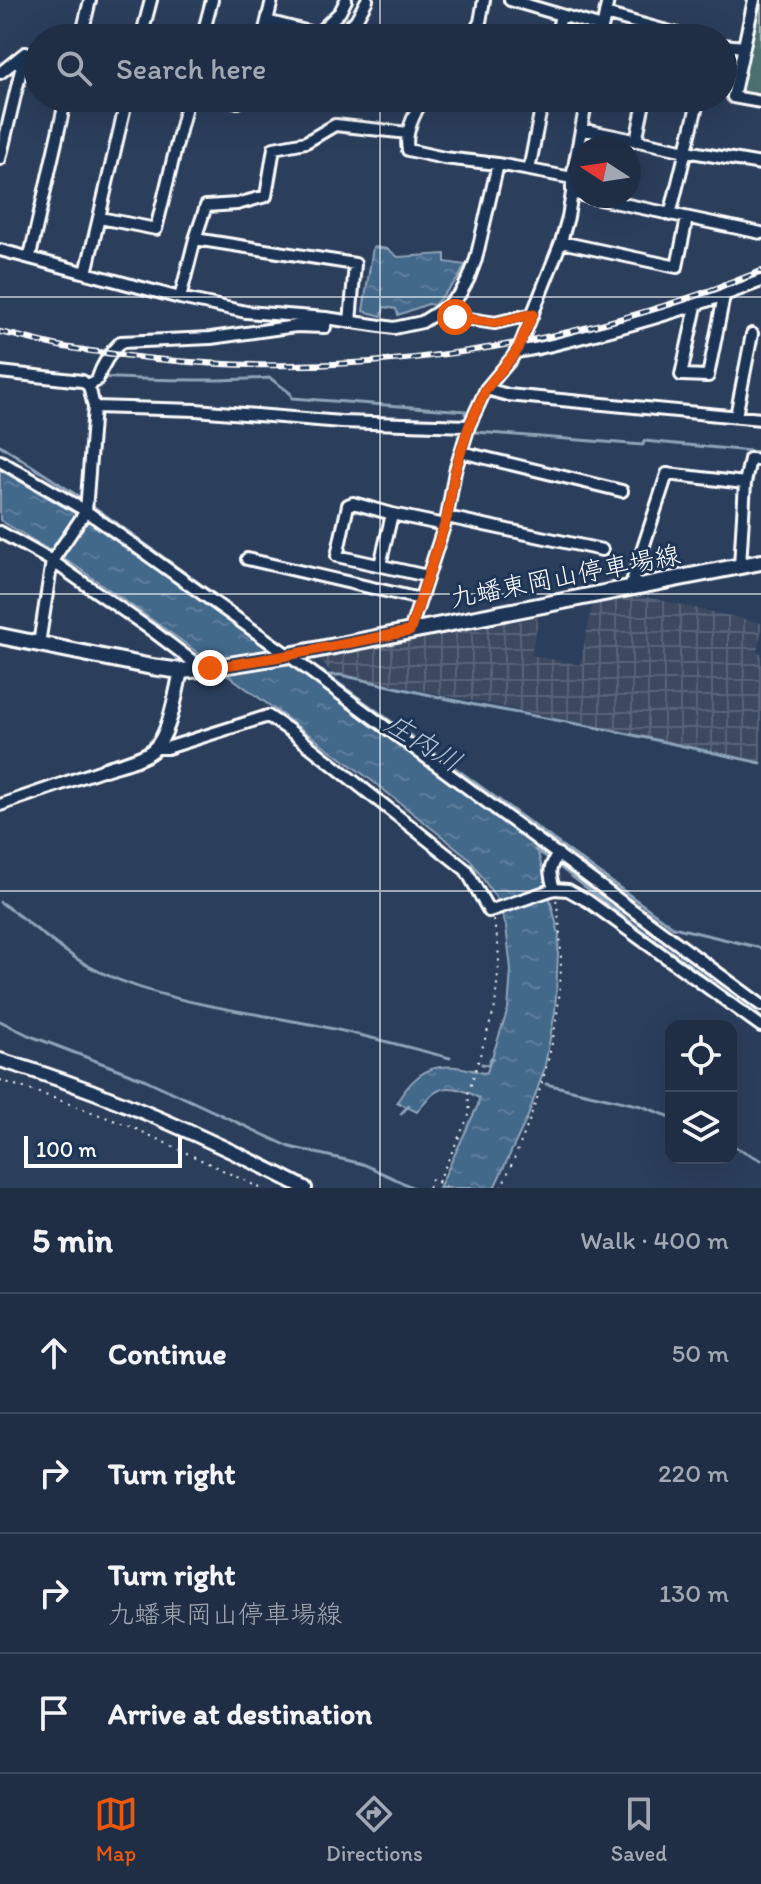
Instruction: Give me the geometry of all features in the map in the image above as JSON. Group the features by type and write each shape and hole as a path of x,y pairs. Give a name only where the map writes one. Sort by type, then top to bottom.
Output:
{"main road":[{"name":"九蟠東岡山停車場線","path":"0,636 152,667 181,671 206,669 761,562"}],"street":[{"path":"84,24 90,0"},
{"path":"145,24 151,0"},
{"path":"206,24 212,0"},
{"path":"266,24 272,0"},
{"path":"327,24 340,12 346,0"},
{"path":"352,24 367,0"},
{"path":"479,24 484,0"},
{"path":"510,0 582,24"},
{"path":"603,24 608,0"},
{"path":"737,79 754,0"},
{"path":"605,14 632,24"},
{"path":"559,24 561,15"},
{"path":"267,21 279,24"},
{"path":"737,46 744,47"},
{"path":"0,73 24,54"},
{"path":"0,159 24,57"},
{"path":"737,98 761,102"},
{"path":"30,256 63,112"},
{"path":"86,273 124,112"},
{"path":"100,218 156,229 185,112"},
{"path":"416,112 408,133 408,150 569,177"},
{"path":"529,170 540,112"},
{"path":"580,136 584,112"},
{"path":"637,136 642,112"},
{"path":"670,215 696,112"},
{"path":"180,298 206,206 237,204 266,196 274,148 306,142 335,125 408,133"},
{"path":"581,129 613,136"},
{"path":"641,142 761,164"},
{"path":"0,250 180,298 246,312 326,318 394,328 408,326 422,322 447,306 460,294 469,278 498,164"},
{"path":"410,631 446,521 469,426 486,389 516,352 572,208"},
{"path":"638,208 761,233"},
{"path":"561,242 677,267 687,218"},
{"path":"195,239 355,264 350,322"},
{"path":"516,352 609,331 696,306 761,281"},
{"path":"696,306 681,375 708,376 724,296"},
{"path":"447,306 455,317 495,323 533,314"},
{"path":"39,644 53,560 86,507 95,380 109,354 121,342 211,338 296,326 325,327 326,318"},
{"path":"736,416 752,334"},
{"path":"0,372 95,380"},
{"path":"486,389 508,395 761,419"},
{"path":"94,407 196,410 341,422 469,426"},
{"path":"461,452 622,491"},
{"path":"740,566 745,483 750,459 761,460"},
{"path":"0,461 86,507 555,859 761,1005"},
{"path":"630,588 667,474 745,483"},
{"path":"427,576 337,556 348,505 353,503 392,514 602,550"},
{"path":"380,565 392,514"},
{"path":"0,532 53,560 206,669"},
{"path":"247,559 420,599"},
{"path":"0,805 145,755 156,748 165,731 181,671"},
{"path":"156,748 167,748 268,716 466,870 492,910 551,889 568,890 588,901 761,1026"},
{"path":"551,889 549,872 555,859"},
{"path":"0,1060 149,1113 305,1188"}],"path":[{"path":"501,1188 542,1088 555,1025 561,959 559,926 551,889"},
{"path":"439,1183 470,1113 468,1094 495,1007 498,942 492,910"},
{"path":"0,1080 132,1127 260,1188"},
{"path":"428,1188 432,1179 449,1188"}],"shaded area":[{"path":"642,596 761,623 757,652 761,653 761,761 331,672 319,659 539,617 531,655 580,665 592,605"}],"green space":[{"path":"758,0 761,0 761,95 742,92 739,87"}],"water":[{"path":"373,247 388,249 398,257 445,254 445,262 465,265 458,279 434,305 428,304 398,315 396,309 384,307 382,316 363,311"},
{"path":"0,470 100,528 535,841 559,934 555,1012 544,1070 528,1116 494,1188 439,1188 479,1098 460,1090 444,1088 431,1096 417,1112 397,1102 415,1079 433,1068 455,1067 487,1072 508,1009 511,970 506,926 496,898 469,858 375,783 179,639 77,567 0,520"}],"waterway":[{"path":"0,366 64,374"},
{"path":"79,376 174,380 270,378 292,398 466,411 465,414"},
{"path":"476,432 643,445 644,441 761,452"},
{"path":"0,445 84,500"},
{"path":"90,504 283,644"},
{"name":"庄内川","path":"322,671 673,927 761,948"},
{"path":"327,675 341,675 761,763"},
{"path":"535,850 761,1017"},
{"path":"0,902 75,958 126,983 180,999 336,1030 450,1058"},
{"path":"0,1021 28,1035 146,1080 290,1147 363,1164 414,1188"},
{"path":"482,1064 488,1065 493,1058"},
{"path":"546,1084 641,1106 665,1115"},
{"path":"401,1114 409,1105"},
{"path":"737,1148 761,1160"}],"railway":[{"path":"0,332 71,348 155,359 309,365 386,361 463,352 540,338 689,298 761,271"}],"route":[{"path":"210,668 410,631 447,517 455,471 469,426 486,389 516,352 533,314 495,323 455,317"}]}
